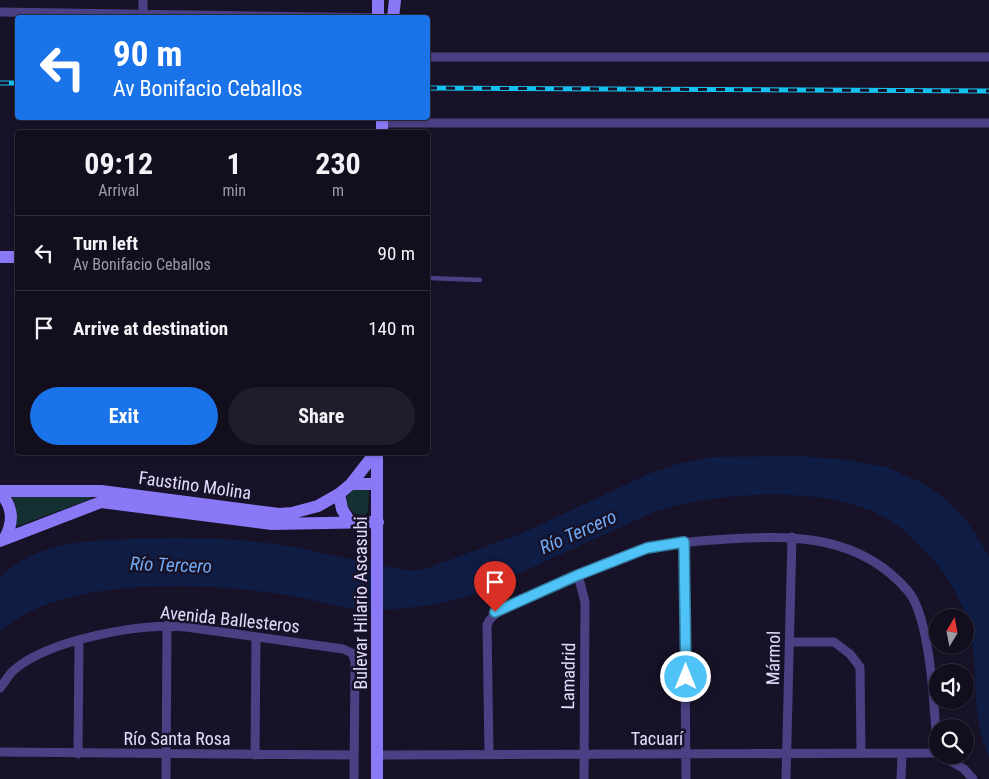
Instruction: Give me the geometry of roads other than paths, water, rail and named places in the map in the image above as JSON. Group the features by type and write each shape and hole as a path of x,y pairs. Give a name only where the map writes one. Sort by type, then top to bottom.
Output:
{"street":[{"path":"0,12 143,15 143,0"},
{"path":"378,0 384,15"},
{"path":"386,15 395,0"},
{"path":"430,57 989,57"},
{"path":"382,124 989,123"},
{"path":"0,257 15,257"},
{"name":"Faustino Molina","path":"0,492 101,490 279,514 306,510 340,494 351,484 374,455"},
{"name":"Bulevar Hilario Ascasubi","path":"376,455 378,522 376,643 377,779"},
{"path":"351,484 377,484"},
{"path":"0,492 11,511 12,520 3,539"},
{"path":"340,494 342,510 350,522"},
{"name":"Faustino Molina","path":"3,539 101,502 272,524 378,522"},
{"path":"488,754 486,624 490,617 495,612 578,575 647,548 684,542 792,537 818,540 856,552 890,572 909,592 918,606 922,619 935,719"},
{"name":"Mármol","path":"786,779 792,537"},
{"path":"684,542 686,779"},
{"name":"Lamadrid","path":"578,575 585,602 584,779"},
{"path":"166,779 168,625"},
{"name":"Avenida Ballesteros","path":"0,688 14,670 38,654 79,640 168,625 344,649 352,653"},
{"path":"255,755 256,637"},
{"path":"78,754 79,640"},
{"path":"790,642 834,642 850,654 860,667 861,753"},
{"name":"Bulevar Hilario Ascasubi","path":"352,653 355,661 354,779"},
{"name":"Río Santa Rosa","path":"0,752 354,755"},
{"name":"Tacuarí","path":"377,754 929,753"},
{"path":"901,779 902,754"},
{"path":"956,764 964,769 973,779"}],"lane":[{"path":"430,278 480,280"}],"water":[{"name":"Río Tercero","path":"801,456 849,460 886,467 920,482 946,499 966,520 989,556 989,757 979,722 977,705 974,654 974,609 964,609 946,576 910,535 882,516 858,506 830,499 800,496 736,496 676,506 652,513 469,596 431,605 390,610 364,610 260,591 182,586 140,587 100,591 62,600 28,613 0,632 0,577 15,565 30,557 60,546 92,541 128,539 227,539 287,546 410,571 425,569 525,532 646,475 674,465 709,457"}],"railway":[{"path":"0,83 15,83"},
{"path":"430,88 989,91"}]}
